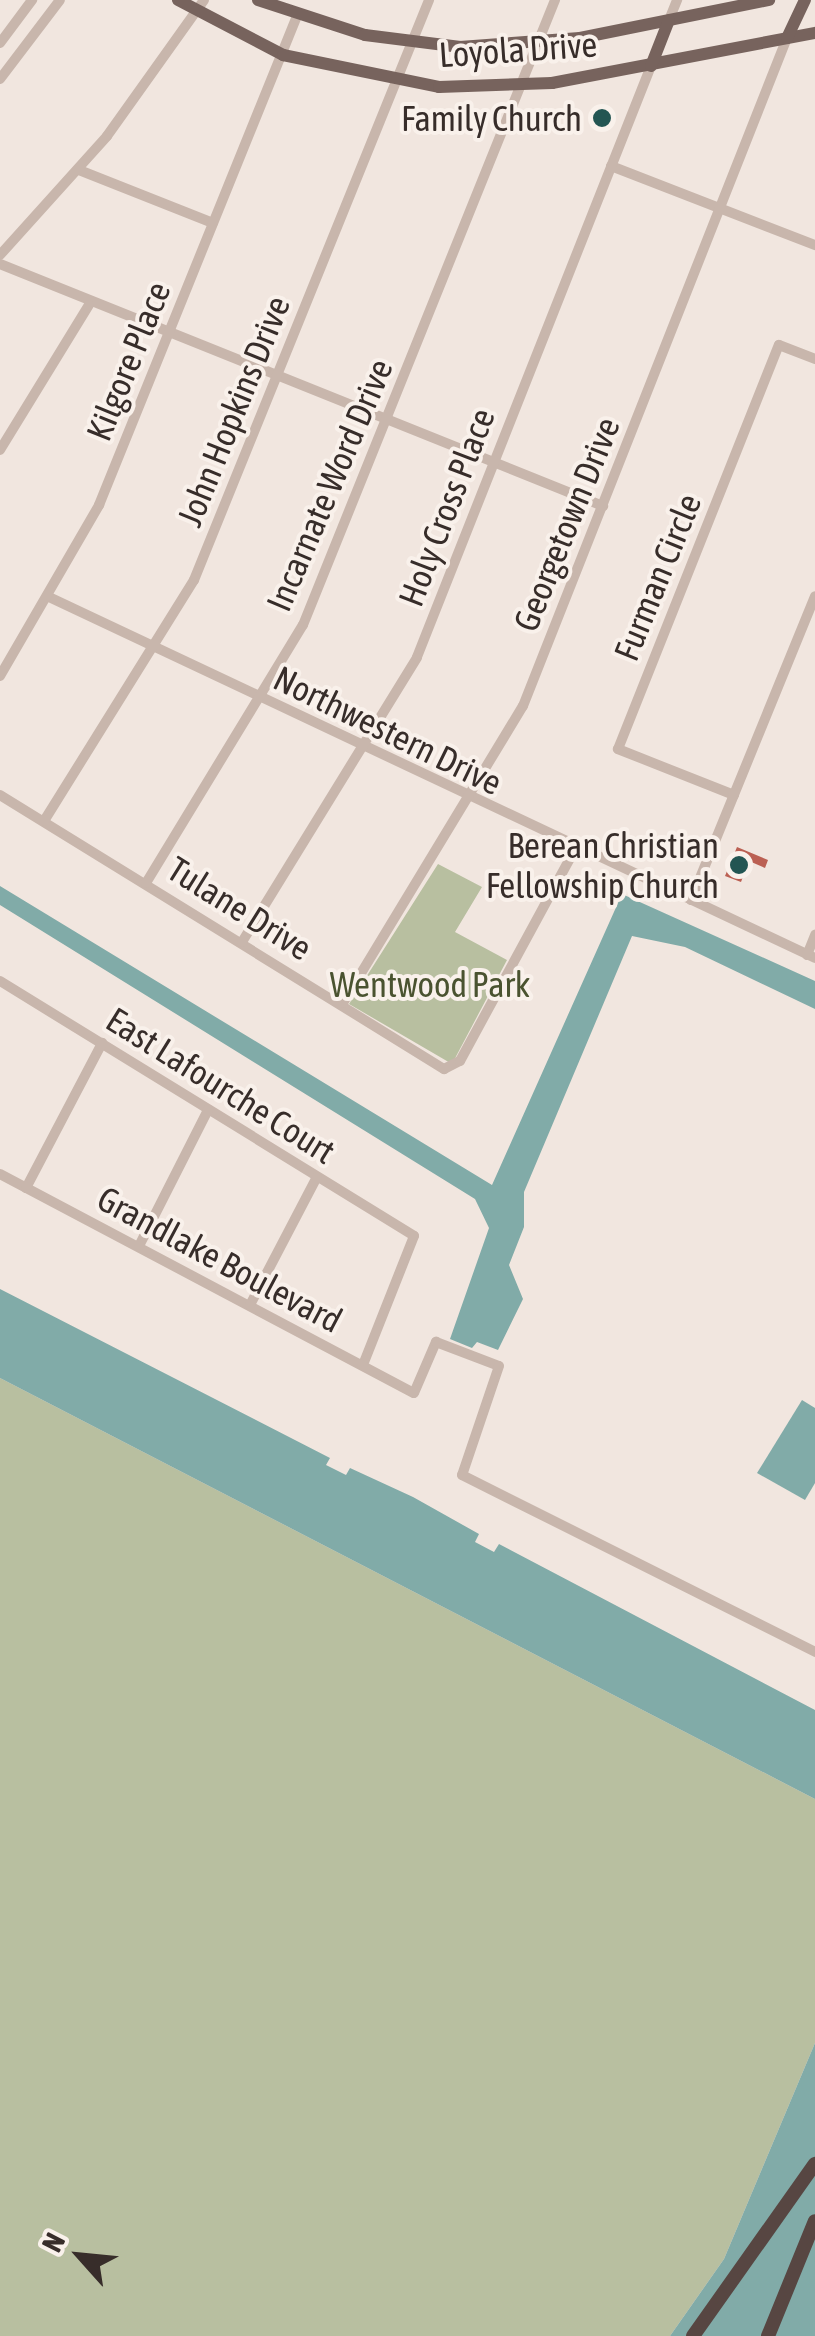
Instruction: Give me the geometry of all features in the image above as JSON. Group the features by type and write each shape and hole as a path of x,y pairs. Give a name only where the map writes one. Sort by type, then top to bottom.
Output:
{"highway":[{"path":"693,2336 815,2164"},
{"path":"768,2336 815,2221"}],"main road":[{"name":"Loyola Drive","path":"178,0 200,6 283,54 397,82 520,86 652,66 815,33"},
{"name":"Loyola Drive","path":"258,0 297,16 412,43 538,44 769,0"},
{"path":"786,38 805,0"},
{"path":"652,66 669,20"}],"street":[{"path":"0,43 32,0"},
{"path":"0,79 60,0"},
{"name":"John Hopkins Drive","path":"44,821 194,580 429,0"},
{"path":"538,44 556,0"},
{"path":"669,20 677,0"},
{"path":"0,256 78,170 200,6"},
{"name":"Kilgore Place","path":"0,676 100,505 297,16"},
{"name":"Georgetown Drive","path":"342,1003 522,706 786,38"},
{"name":"Incarnate Word Drive","path":"146,883 302,624 538,44"},
{"name":"Holy Cross Place","path":"242,942 418,657 652,66"},
{"path":"611,166 815,245"},
{"path":"78,170 213,223"},
{"path":"0,264 89,305 603,506"},
{"path":"0,450 89,305"},
{"name":"Furman Circle","path":"734,795 618,748 779,345 815,359"},
{"name":"Northwestern Drive","path":"49,596 468,800 811,956"},
{"path":"691,900 815,596"},
{"name":"Tulane Drive","path":"0,795 450,1069 574,848"},
{"path":"811,956 815,935"},
{"name":"East Lafourche Court","path":"0,981 414,1236 363,1365"},
{"path":"26,1188 102,1044"},
{"path":"139,1246 208,1110"},
{"name":"Grandlake Boulevard","path":"0,1174 414,1393 436,1342 499,1366 462,1476 815,1652"},
{"path":"250,1305 317,1176"}],"green space":[{"name":"Wentwood Park","path":"438,864 482,887 455,932 507,960 452,1064 349,1004"},
{"path":"0,1378 815,1799 815,2043 724,2259 670,2336 0,2336"}],"water":[{"path":"0,886 492,1185 622,894 815,981 815,1009 685,947 632,936 524,1192 524,1227 509,1265 523,1299 498,1350 477,1342 472,1348 450,1339 489,1228 475,1199 0,905"},
{"path":"0,1289 330,1458 326,1465 346,1475 350,1468 413,1497 479,1534 475,1542 494,1552 499,1544 815,1710 815,1799 0,1378"},
{"path":"802,1400 815,1408 815,1483 805,1500 757,1473"},
{"path":"815,2043 815,2336 670,2336 724,2259"}],"building":[{"name":"Berean Christian Fellowship Church","path":"737,847 768,860 765,868 749,861 741,882 725,876"}],"place":[{"name":"Family Church","path":"602,118"},
{"name":"Berean Christian Fellowship Church","path":"739,865"}]}
